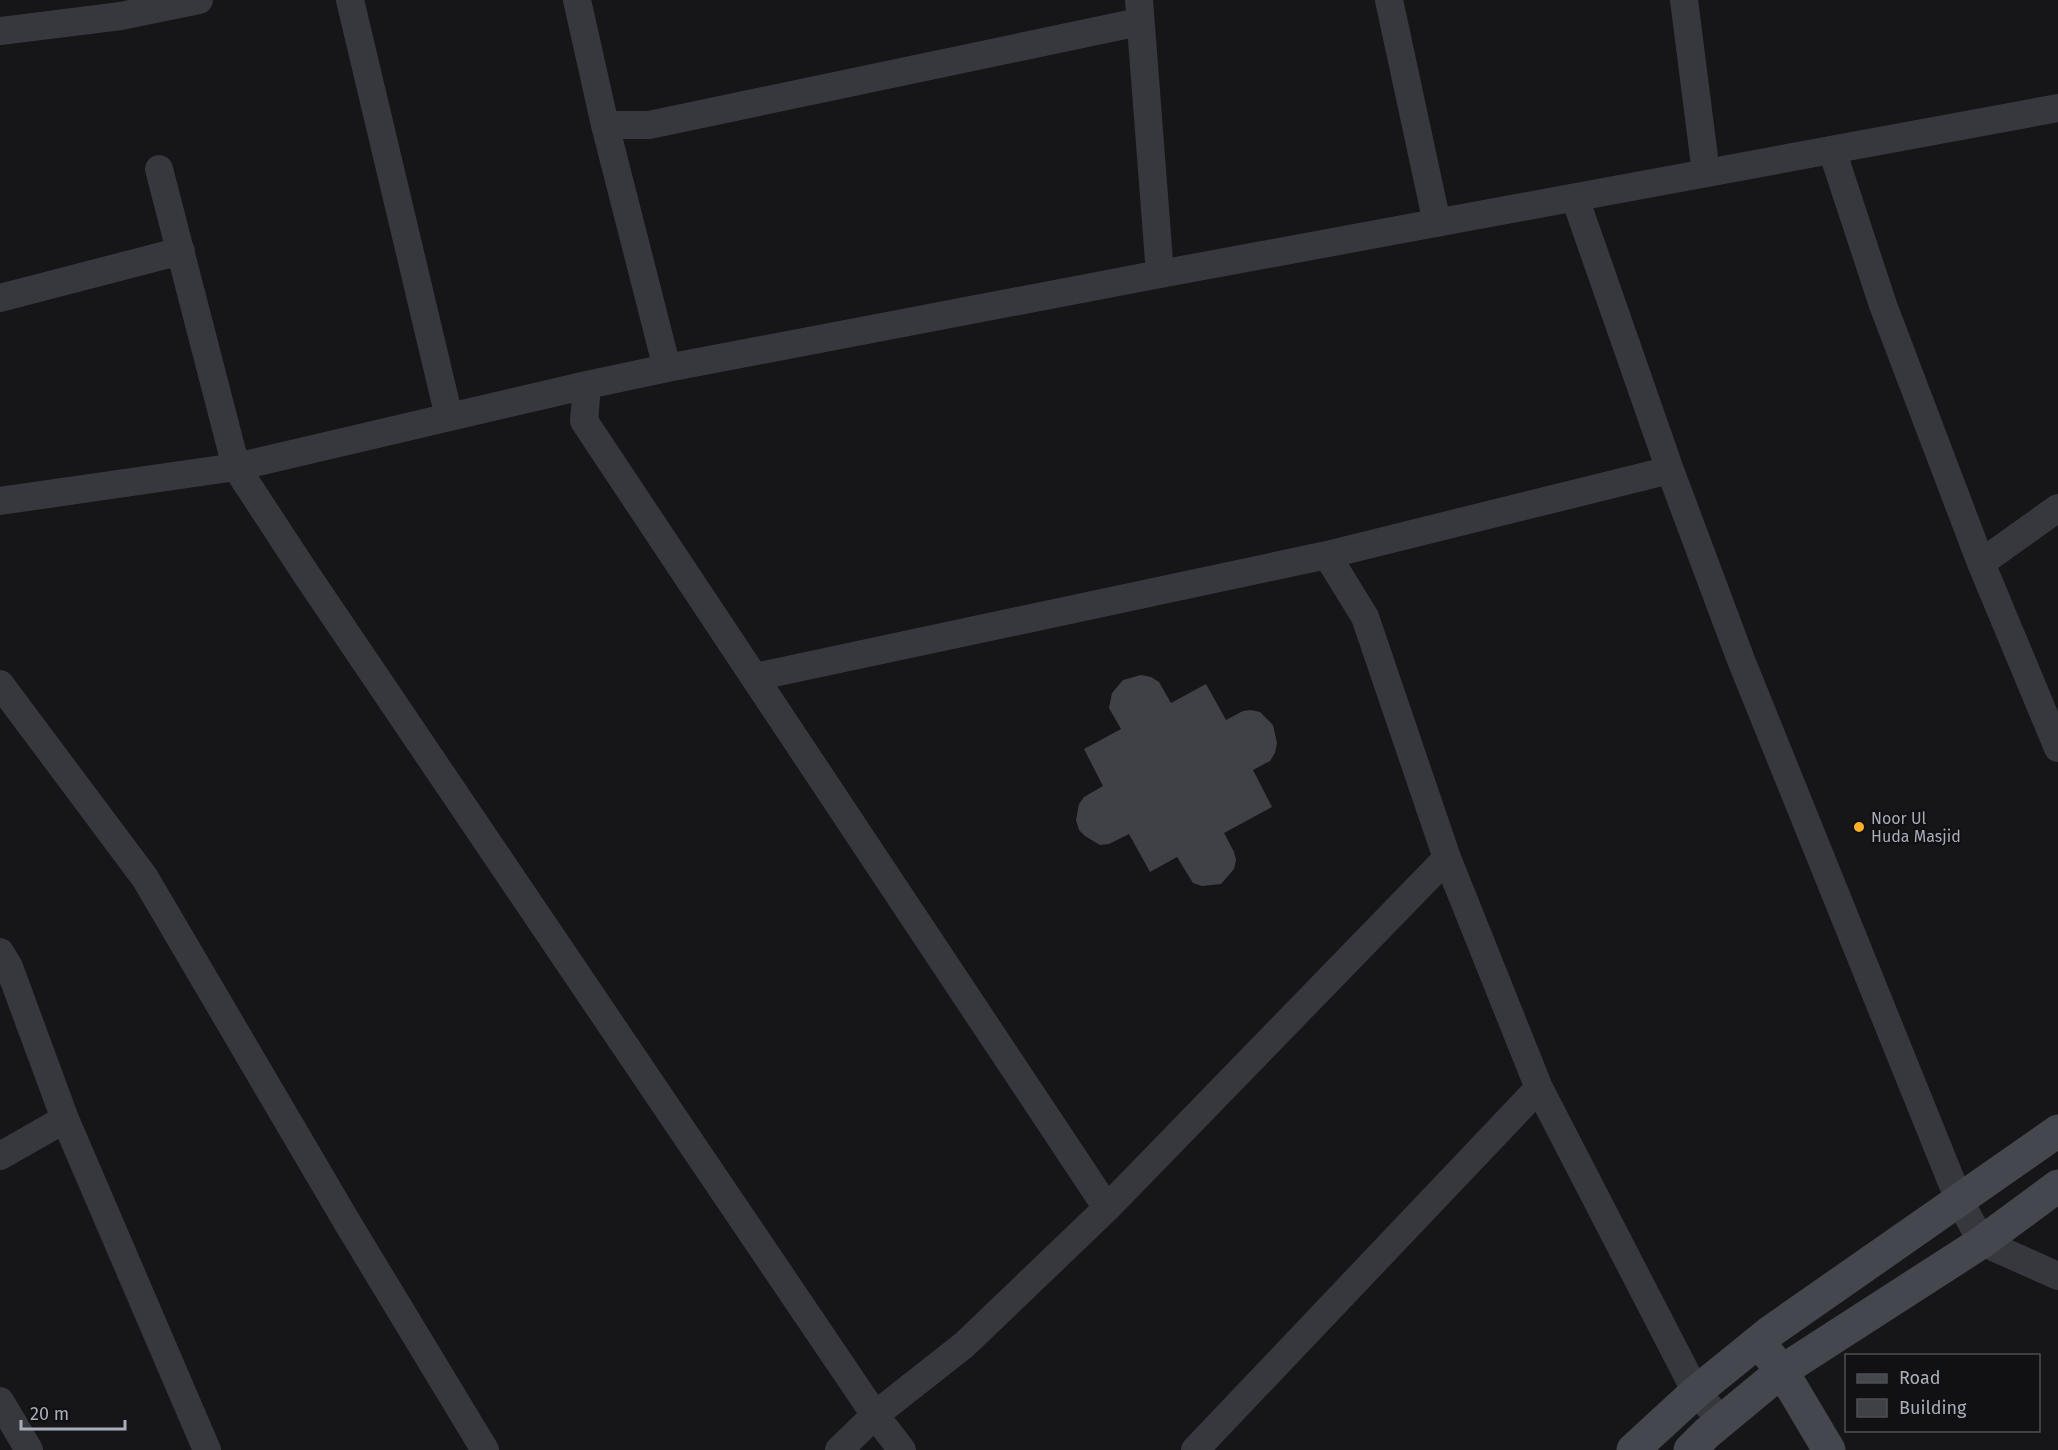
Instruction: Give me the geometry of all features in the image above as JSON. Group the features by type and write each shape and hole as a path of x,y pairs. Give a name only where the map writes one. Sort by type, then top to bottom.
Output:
{"street":[{"path":"0,31 121,16 199,0"},
{"path":"350,0 449,417"},
{"path":"577,0 605,124 667,368"},
{"path":"1389,0 1437,223"},
{"path":"1684,0 1706,173"},
{"path":"605,124 650,124 1139,11 1160,274"},
{"path":"0,501 236,467 667,368 1160,274 2058,108"},
{"path":"1832,150 1883,305 1981,563 2058,748"},
{"path":"159,170 236,467 875,1414 902,1450"},
{"path":"1575,198 1670,470 1741,660 1959,1200 1982,1242 2058,1276"},
{"path":"0,298 181,251"},
{"path":"587,385 584,421 1107,1208"},
{"path":"755,677 1327,555 1670,470"},
{"path":"1981,563 2058,508"},
{"path":"1327,555 1365,617 1447,858 1539,1088 1695,1392 1722,1421"},
{"path":"0,684 146,878 347,1222 485,1450"},
{"path":"839,1450 875,1414 964,1345 1107,1208 1447,858"},
{"path":"0,952 9,967 65,1119 207,1450"},
{"path":"1195,1450 1539,1088"},
{"path":"0,1156 65,1119"},
{"path":"1633,1450 1695,1392 1758,1341 2058,1131"},
{"path":"1690,1450 1782,1371 1982,1242 2058,1186"},
{"path":"1758,1341 1782,1371 1829,1450"},
{"path":"0,1401 29,1450"}],"building":[{"path":"1141,675 1159,682 1171,703 1206,684 1226,720 1243,711 1251,710 1260,712 1273,725 1277,743 1275,753 1270,761 1253,770 1272,807 1224,833 1236,860 1234,869 1221,884 1202,886 1193,883 1177,857 1150,872 1129,834 1109,844 1100,845 1079,830 1076,820 1079,804 1084,797 1103,786 1084,749 1121,729 1109,708 1112,693 1123,680"}],"place":[{"name":"Noor Ul Huda Masjid","path":"1859,827"}]}
